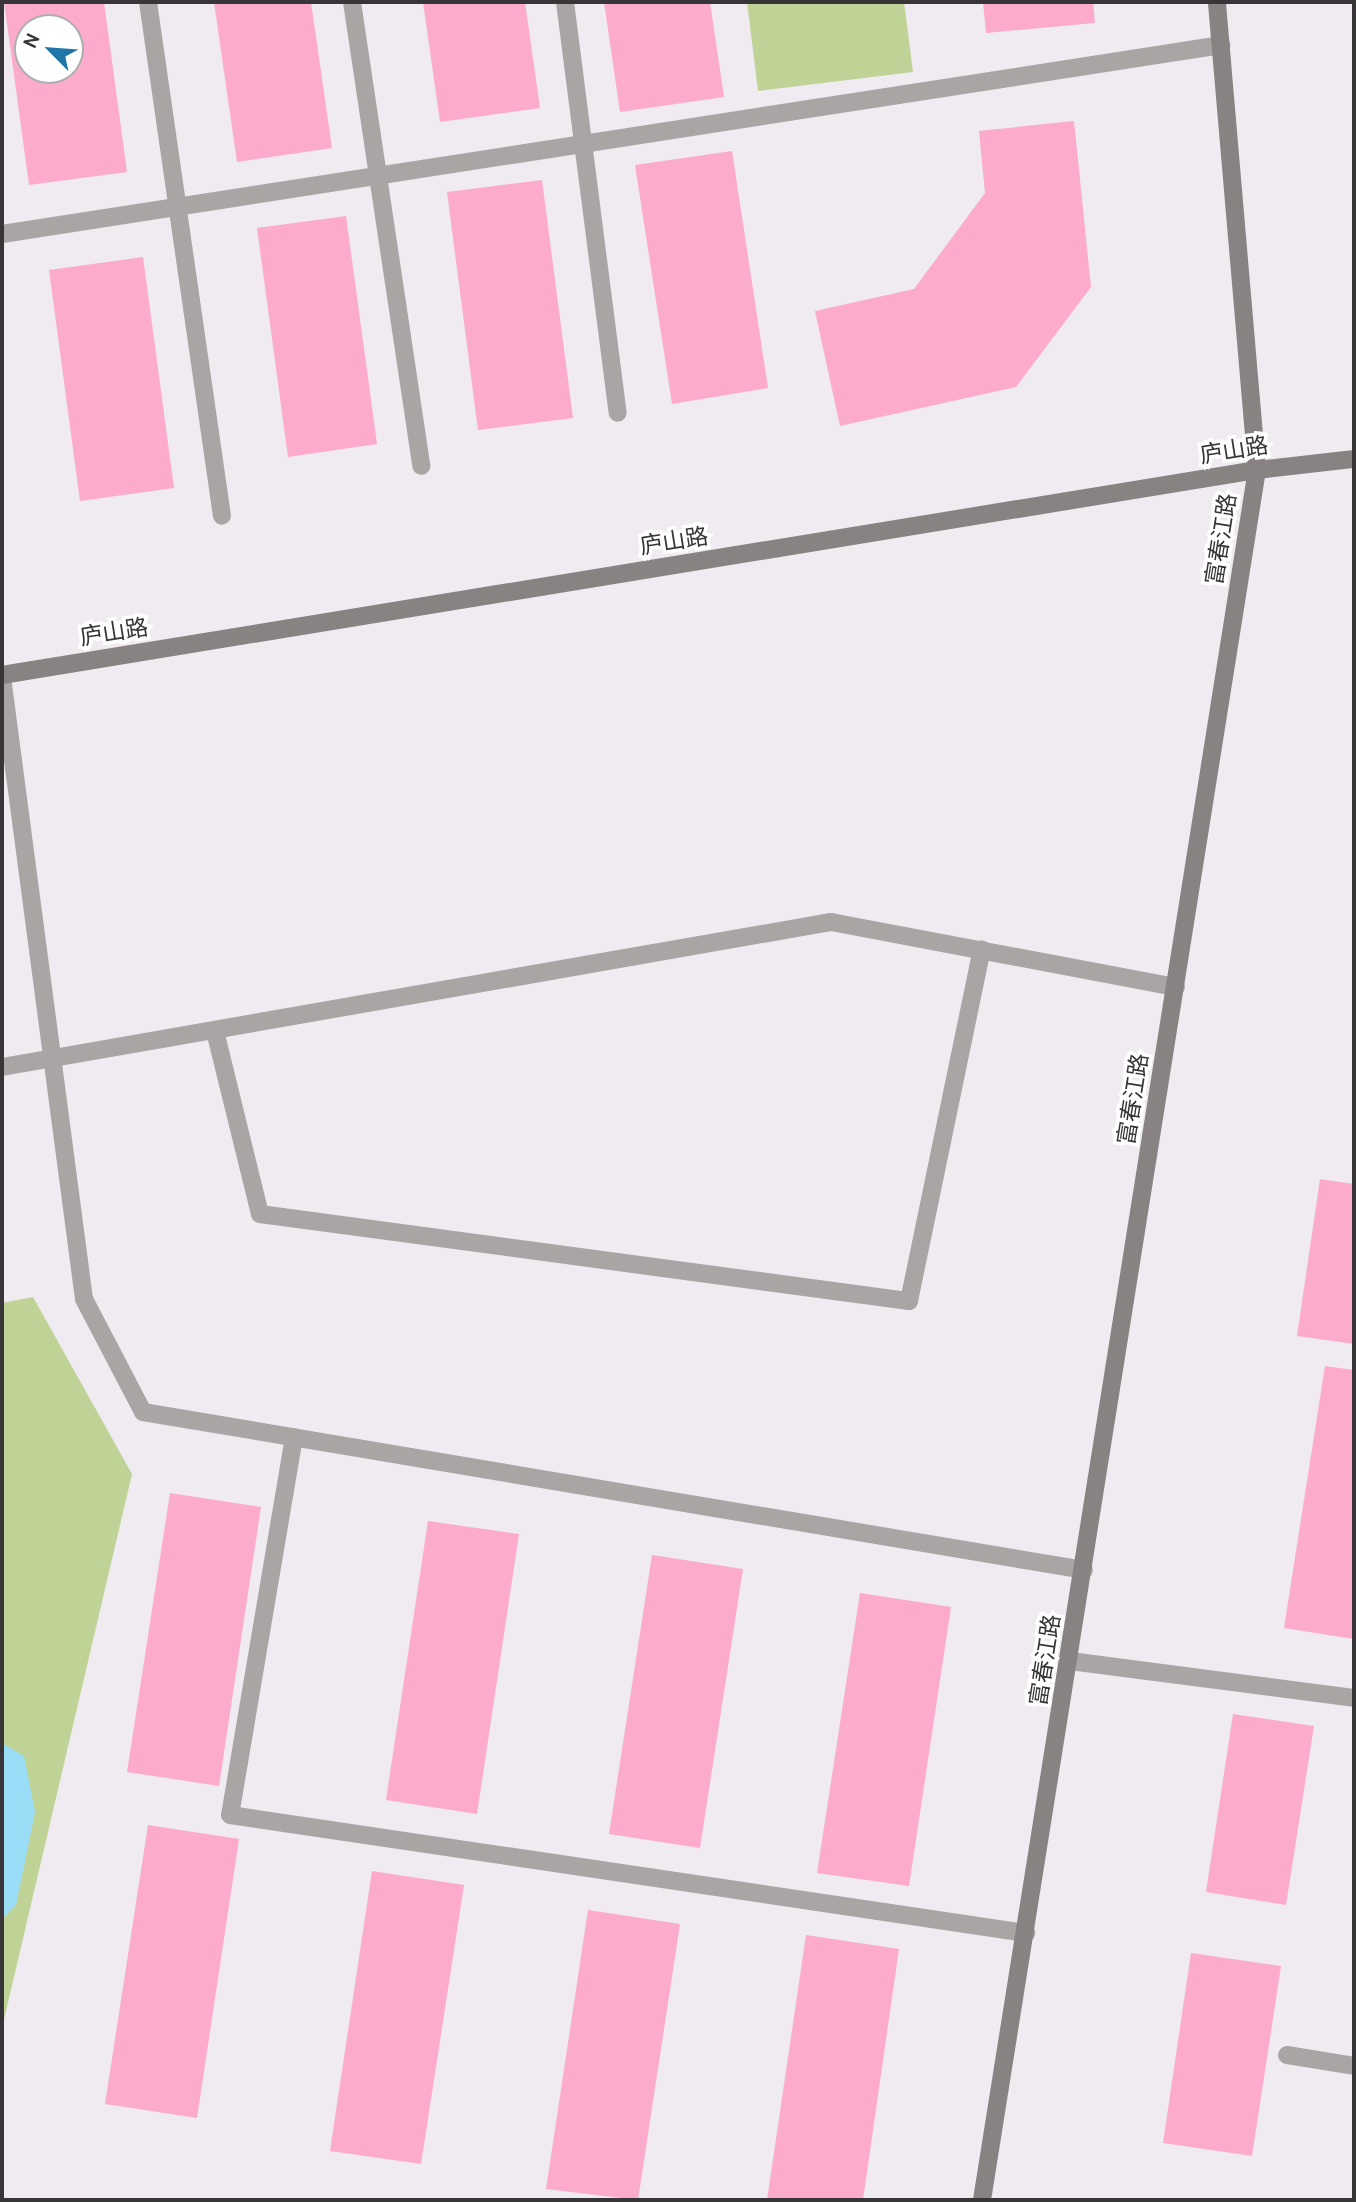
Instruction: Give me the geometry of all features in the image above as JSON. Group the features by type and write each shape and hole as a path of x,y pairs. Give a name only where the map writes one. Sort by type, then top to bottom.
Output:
{"street":[{"path":"148,2 222,516"},
{"path":"352,2 421,466"},
{"path":"565,2 618,414"},
{"name":"富春江路","path":"982,2200 1070,1661 1257,470 1217,2"},
{"path":"2,234 1221,45"},
{"name":"庐山路","path":"2,676 1257,470 1354,459"},
{"path":"2,676 84,1299 143,1412 1084,1570"},
{"path":"2,1067 831,922 1176,987"},
{"path":"215,1031 260,1214 909,1301 982,950"},
{"path":"294,1437 230,1815 1026,1933"},
{"path":"1070,1661 1354,1698"},
{"path":"1286,2055 1354,2066"}],"green space":[{"path":"747,2 904,2 913,72 758,91"},
{"path":"33,1297 132,1474 2,2028 2,1303"}],"water":[{"path":"2,1743 24,1756 35,1812 16,1905 2,1919"}],"building":[{"path":"4,2 104,2 127,172 29,185 15,84 84,84 84,14 14,14 14,75"},
{"path":"214,2 311,2 332,148 237,162"},
{"path":"423,2 525,2 540,108 440,122"},
{"path":"604,2 710,2 724,97 620,112"},
{"path":"983,2 1093,2 1095,23 986,33"},
{"path":"1074,121 1091,287 1016,387 840,426 815,311 914,289 985,193 979,131"},
{"path":"732,151 768,388 672,404 635,165"},
{"path":"542,180 573,418 478,430 447,192"},
{"path":"346,216 377,444 288,457 257,228"},
{"path":"143,257 174,488 80,501 49,270"},
{"path":"1320,1179 1354,1184 1354,1344 1297,1336"},
{"path":"1325,1366 1354,1370 1354,1639 1284,1628"},
{"path":"170,1493 261,1507 219,1786 127,1772"},
{"path":"428,1521 519,1534 477,1814 386,1800"},
{"path":"652,1555 743,1569 700,1848 609,1834"},
{"path":"860,1593 951,1607 909,1886 817,1873"},
{"path":"1233,1714 1314,1726 1286,1905 1206,1892"},
{"path":"148,1825 239,1839 197,2118 105,2104"},
{"path":"372,1871 464,1885 421,2164 330,2151"},
{"path":"588,1910 680,1924 638,2200 546,2189"},
{"path":"806,1935 899,1949 863,2200 767,2200"},
{"path":"1191,1953 1281,1966 1252,2156 1163,2143"}]}
